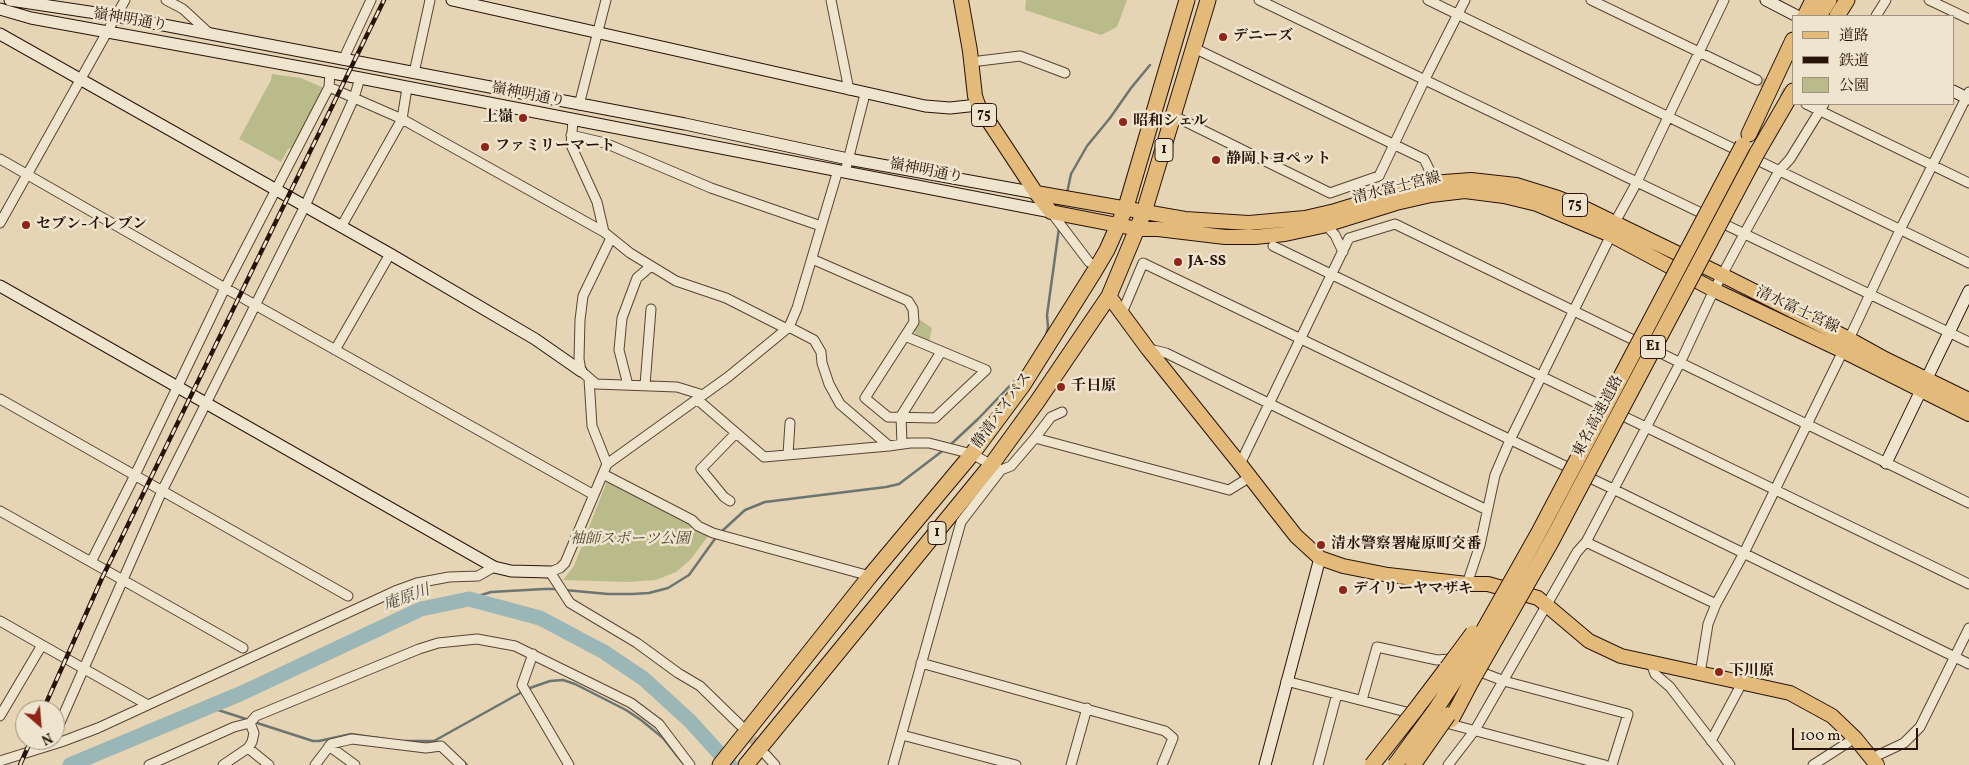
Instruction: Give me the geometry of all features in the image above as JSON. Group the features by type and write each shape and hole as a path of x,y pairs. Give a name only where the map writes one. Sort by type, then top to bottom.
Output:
{"highway":[{"name":"静清バイパス","path":"720,765 870,576 972,454 1036,365 1094,272 1107,250 1126,207 1186,0"},
{"name":"静清バイパス","path":"749,762 997,467 1037,402 1109,296 1144,212 1208,0"},
{"path":"1800,15 1814,0"},
{"path":"1820,15 1829,0"},
{"path":"1838,15 1847,0"},
{"path":"1750,144 1792,42"},
{"name":"東名高速道路","path":"1459,675 1551,542 1792,63"},
{"name":"東名高速道路","path":"1413,765 1444,716 1459,675 1520,568 1750,144 1792,92"},
{"path":"1372,765 1416,709 1459,675"},
{"path":"1425,765 1432,755 1444,716"},
{"name":"東名高速道路","path":"1395,765 1444,716"}],"main road":[{"name":"75","path":"961,0 975,96 978,105 1036,193 1051,212"},
{"name":"清水富士宮線","path":"1036,193 1126,207 1144,212 1220,222 1249,223 1305,218 1418,186 1436,183 1471,180 1516,185 1584,208 1612,230 1714,290 1846,345"},
{"name":"清水富士宮線","path":"1051,212 1117,225 1225,237 1285,234 1326,225 1396,203 1430,195 1465,191 1504,196 1537,204 1612,230 1722,275 1846,345 1924,385 1969,414"},
{"path":"1109,296 1148,349 1296,536 1320,558 1343,566 1388,575 1467,584 1488,584 1538,598 1589,641 1622,656 1790,693 1832,716 1855,738 1875,762"},
{"name":"清水富士宮線","path":"1924,385 1969,400"}],"street":[{"name":"嶺神明通り","path":"10,0 29,1 116,16 685,124 848,159 1036,193"},
{"path":"0,223 125,0"},
{"path":"166,0 183,9 210,34"},
{"path":"343,60 371,0"},
{"path":"414,73 430,0"},
{"path":"452,0 925,106 950,108 978,105"},
{"path":"579,105 606,0"},
{"path":"831,0 849,90"},
{"path":"1259,0 1969,342"},
{"path":"1428,0 1969,263"},
{"path":"1174,116 1330,193 1379,176 1424,79 1465,0"},
{"path":"1592,0 1757,80"},
{"path":"1467,584 1480,545 1496,475 1510,440 1724,0"},
{"path":"1766,0 1781,3 1800,15"},
{"path":"1877,15 1886,0"},
{"path":"1929,0 1969,19"},
{"name":"嶺神明通り","path":"0,9 31,18 360,78 1051,212"},
{"path":"0,13 31,18"},
{"path":"0,34 276,189 535,339 596,384 677,387 700,397 736,433 764,457 902,444 929,444 972,454 997,467 1011,466 1051,417 1062,412"},
{"path":"1194,48 1424,159 1436,183"},
{"path":"971,62 1020,56 1065,73"},
{"path":"91,562 225,288 329,87 330,73"},
{"path":"65,712 162,491 305,206 354,98 360,78"},
{"path":"329,87 402,119 607,235 630,253 676,281 726,298 814,340 821,352 822,363 829,384 840,404 889,446"},
{"path":"341,227 402,119 407,88"},
{"path":"1700,674 1708,624 1716,604 1744,554 1900,230 1968,96 1954,91"},
{"path":"0,286 494,567 511,571 550,572 560,568 565,563 608,464 728,377 788,328 797,308 821,226 841,171 848,159 865,94"},
{"path":"1448,765 1475,730 1577,552 1586,542 1744,234 1779,171 1790,159 1822,107 1969,183"},
{"path":"572,120 571,145 597,202 607,235 583,296 579,359 585,375 592,426 608,464"},
{"path":"571,135 605,143 711,188 821,226"},
{"path":"0,159 225,288 594,495"},
{"path":"1051,212 1088,262"},
{"path":"1240,464 1349,238 1395,224 1969,503"},
{"path":"1326,225 1335,235 1343,252"},
{"path":"1273,246 1969,584"},
{"path":"335,350 390,254"},
{"path":"812,259 908,301 913,309 914,322 865,398 888,417 935,418 986,370 906,336"},
{"path":"1122,313 1143,263 1613,489 1969,664"},
{"path":"628,385 619,350 622,318 637,278 651,266"},
{"path":"1886,463 1969,291"},
{"path":"645,385 651,309"},
{"path":"1148,349 1166,353 1487,510"},
{"path":"902,444 901,416 941,352"},
{"path":"0,399 348,596"},
{"path":"788,454 790,423"},
{"path":"730,501 724,497 701,469 736,433"},
{"path":"1034,438 1229,490 1250,477"},
{"path":"893,765 961,522 997,467"},
{"path":"603,474 692,520 698,526 713,533 870,576"},
{"path":"0,511 243,648"},
{"path":"1586,542 1716,604"},
{"path":"1265,765 1320,558"},
{"path":"65,739 98,728 395,591 417,583 441,578 478,576 494,567"},
{"path":"550,572 570,603 637,642 678,673 700,686 714,697 740,725"},
{"path":"0,621 148,705"},
{"path":"1875,762 1904,743 1920,727 1969,628"},
{"path":"149,765 234,727 250,722 256,716 419,649 438,643 477,639 515,646 631,703 651,717 690,765"},
{"path":"0,716 42,645"},
{"path":"1362,700 1378,647 1437,660 1449,659 1504,681 1628,714 1612,765"},
{"path":"533,654 522,686 569,765"},
{"path":"921,663 1166,731 1174,738 1162,765"},
{"path":"1651,663 1655,674 1670,687 1730,765"},
{"path":"1286,681 1606,765"},
{"path":"1711,741 1742,683"},
{"path":"1318,765 1337,694"},
{"path":"1071,765 1088,708"},
{"path":"222,765 248,748 252,742 254,733 250,722"},
{"path":"902,735 1016,765"},
{"path":"1813,765 1855,738"},
{"path":"315,765 331,744 352,739 426,748 441,746 461,765"},
{"path":"329,746 355,765"},
{"path":"248,748 269,765"},
{"path":"0,761 31,750"},
{"path":"766,755 774,765"}],"green space":[{"path":"1026,0 1127,0 1117,27 1101,35 1025,10"},
{"path":"272,74 301,78 324,88 296,146 288,149 281,162 239,139 271,80"},
{"path":"920,320 932,328 929,342 917,338 914,331"},
{"name":"袖師スポーツ公園","path":"607,481 709,535 690,560 676,572 656,580 627,582 563,580 574,566"}],"waterway":[{"path":"1067,193 1071,174 1087,146 1150,65"},
{"path":"1046,336 1048,327 1047,315 1059,228"},
{"path":"949,446 1023,372"},
{"path":"721,532 745,510 765,502 899,484 945,449"},
{"path":"565,590 632,594 649,593 668,588 689,575 717,536"},
{"path":"469,599 491,592 559,589"},
{"name":"庵原川","path":"70,765 242,693 421,609 469,599 540,618 604,652 644,679 690,721 730,765"},
{"path":"527,689 550,681 563,680 575,684 626,710 641,720 663,738 682,762"},
{"path":"434,741 522,692"},
{"path":"209,707 249,720"},
{"path":"254,722 313,741 351,734 384,739"},
{"path":"405,741 434,741"},
{"path":"446,746 467,765"}],"tunnel":[{"path":"1757,80 1792,97"},
{"path":"743,729 763,751"}],"railway":[{"path":"47,700 102,578 384,0"},
{"path":"20,765 27,750"}],"place":[{"name":"デニーズ","path":"1223,37"},
{"name":"上嶺","path":"523,118"},
{"name":"昭和シェル","path":"1123,122"},
{"name":"ファミリーマート","path":"485,147"},
{"name":"静岡トヨペット","path":"1216,160"},
{"name":"セブン-イレブン","path":"26,225"},
{"name":"JA-SS","path":"1178,262"},
{"name":"千日原","path":"1061,387"},
{"name":"清水警察署庵原町交番","path":"1321,545"},
{"name":"デイリーヤマザキ","path":"1343,590"},
{"name":"下川原","path":"1719,672"}]}
